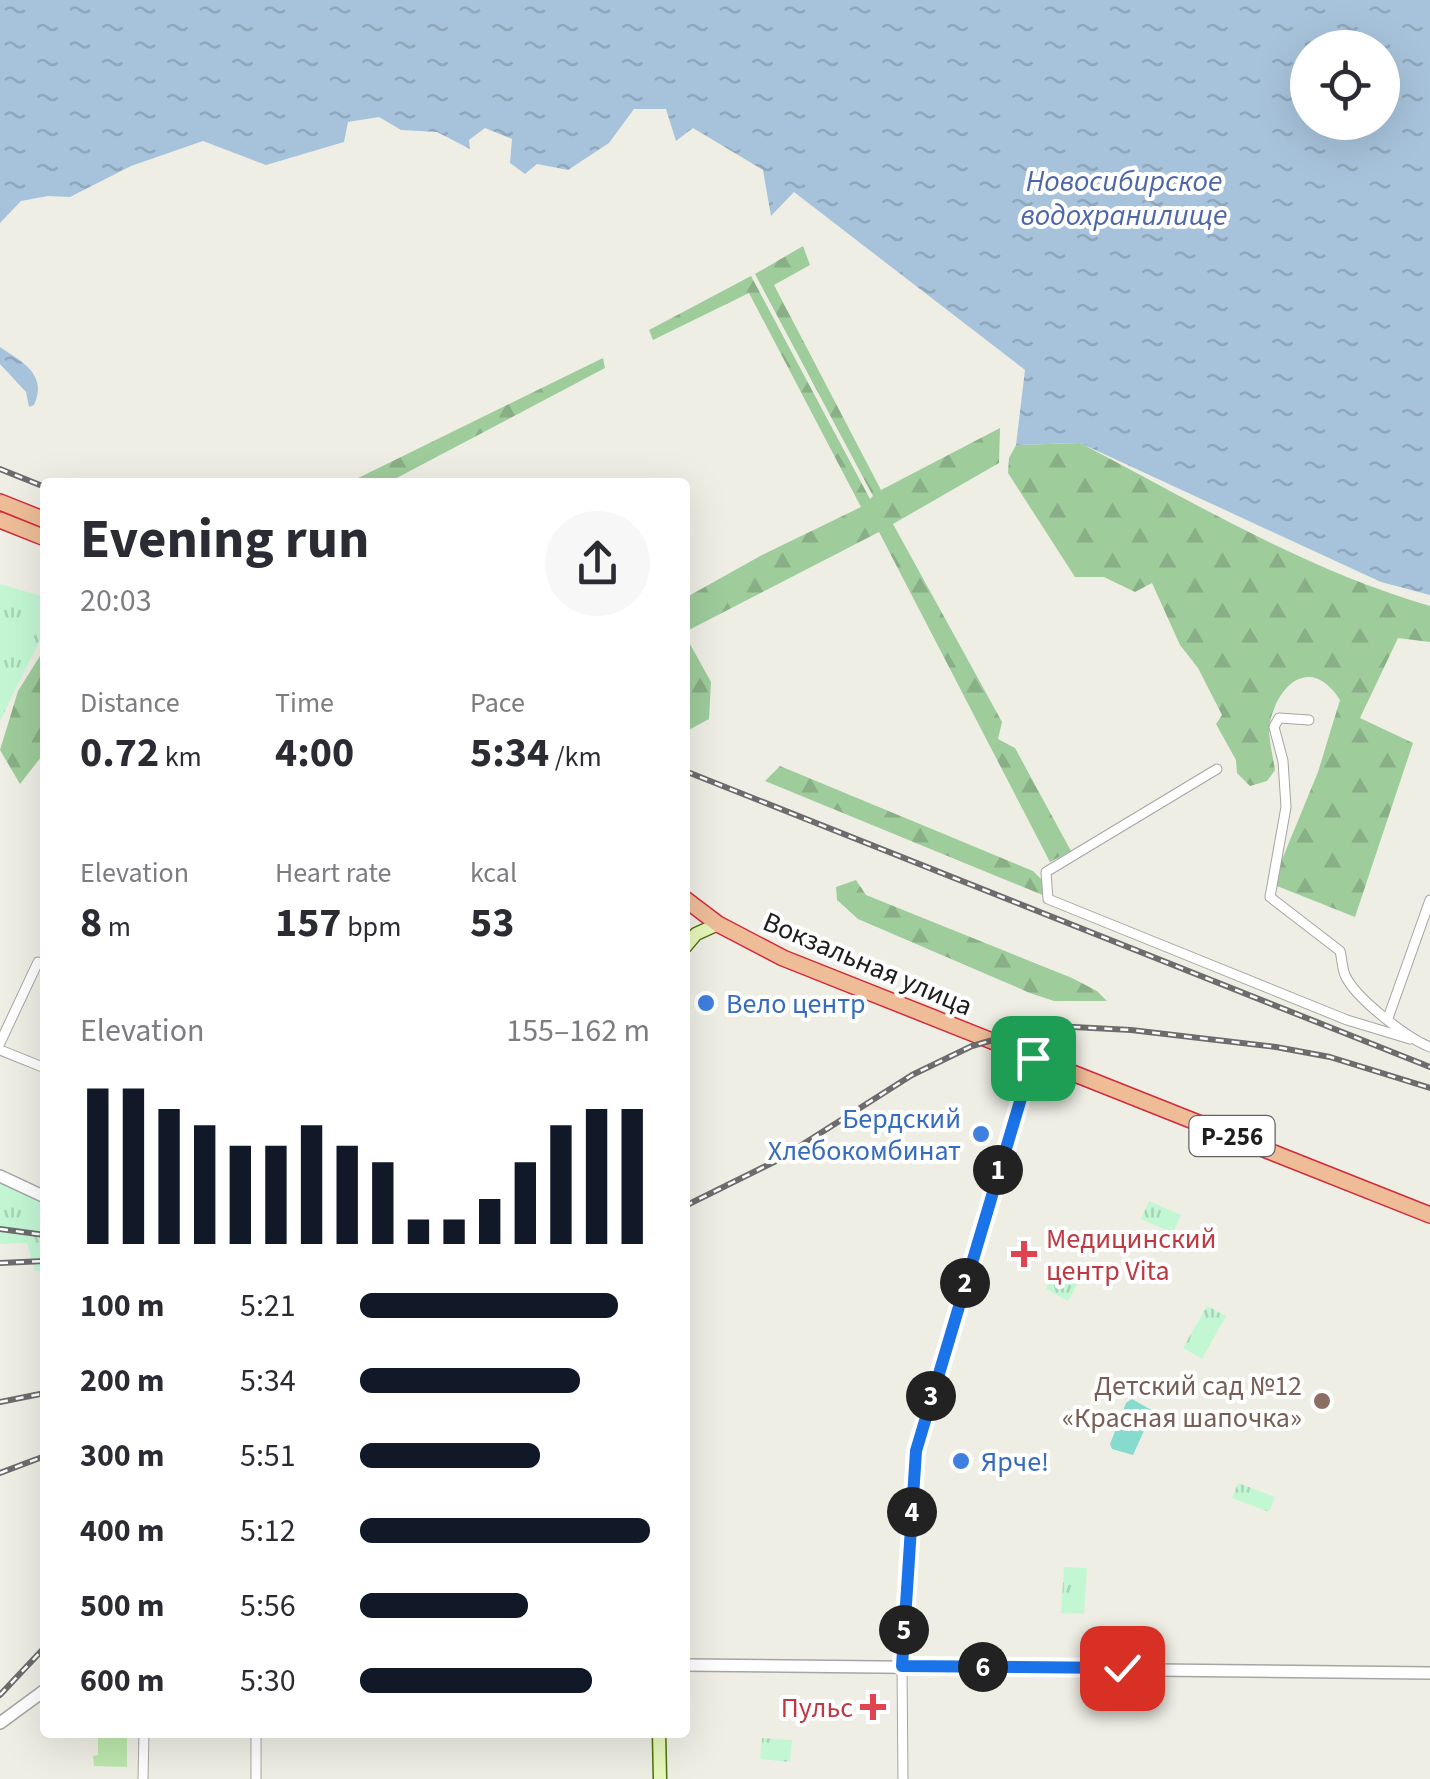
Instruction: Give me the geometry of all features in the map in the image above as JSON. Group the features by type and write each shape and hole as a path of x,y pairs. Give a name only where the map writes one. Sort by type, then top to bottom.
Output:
{"highway":[{"path":"0,502 40,518"},
{"path":"0,520 40,536"},
{"name":"Вокзальная улица","path":"690,903 718,924 799,964 1430,1214"}],"main road":[{"path":"690,903 696,918 690,932"},
{"path":"690,939 718,924"},
{"path":"659,1738 660,1779"}],"street":[{"path":"1309,720 1279,718 1276,722 1274,737 1283,761 1286,807 1270,897 1340,950 1344,974 1364,1001 1410,1039"},
{"path":"1217,769 1046,872 1048,899 1346,1020 1430,1047"},
{"path":"1388,1018 1430,900"},
{"path":"38,962 0,1047 40,1066"},
{"path":"903,1779 902,1666 916,1451 1033,1058"},
{"path":"0,1176 40,1195"},
{"path":"690,1665 1430,1674"},
{"path":"0,1723 40,1694"},
{"path":"143,1779 144,1738"},
{"path":"256,1738 256,1779"}],"green space":[{"path":"803,246 810,265 774,285 881,490 1000,428 999,463 893,524 1002,722 998,739 1015,748 1071,851 1050,862 879,532 690,629 690,595 861,507 749,293 653,340 649,330 751,276 870,499 873,496 755,274"},
{"path":"603,358 605,368 397,478 358,478"},
{"path":"1080,443 1295,554 1430,606 1430,642 1398,638 1360,718 1413,743 1355,917 1272,884 1318,772 1340,700 1319,679 1308,677 1289,686 1270,722 1275,770 1267,781 1250,786 1237,773 1236,760 1216,724 1222,715 1198,668 1180,645 1152,583 1135,592 1104,577 1075,577 1008,473 1009,458 1016,445"},
{"path":"0,584 40,596 40,640 0,721"},
{"path":"690,644 711,682 709,719 690,729"},
{"path":"40,656 40,758 20,784 0,750 18,691"},
{"path":"780,766 1033,871 1049,887 1045,896 765,781"},
{"path":"856,880 866,895 1072,978 1107,1001 1054,1001 858,919 837,900 836,887"},
{"path":"0,1181 40,1199 40,1271 35,1271 27,1243 0,1244"},
{"path":"1149,1201 1181,1215 1173,1233 1141,1219"},
{"path":"1060,1264 1082,1276 1068,1301 1046,1289"},
{"path":"1207,1306 1226,1316 1202,1359 1183,1348"},
{"path":"1238,1483 1275,1497 1269,1512 1232,1498"},
{"path":"1064,1567 1087,1568 1084,1614 1061,1613"},
{"path":"98,1738 127,1738 127,1767 94,1766 93,1756 98,1755"},
{"path":"762,1738 792,1740 790,1762 760,1759"}],"shaded area":[{"path":"1132,1399 1153,1411 1133,1455 1112,1449 1110,1444 1126,1403"}],"water":[{"name":"Новосибирское водохранилище","path":"0,0 1430,0 1430,595 1381,582 1080,443 1016,445 1025,370 794,192 771,216 763,170 693,128 676,141 666,109 634,109 609,143 568,170 537,164 525,174 510,163 512,139 485,128 469,140 470,149 437,132 401,130 379,117 348,122 344,142 266,165 203,141 131,166 70,197 21,201 0,223"},
{"path":"0,347 35,377 38,385 34,405 29,407 26,392 0,364"}],"railway":[{"path":"0,469 40,485"},
{"path":"690,773 1430,1067"},
{"path":"690,1204 778,1160 912,1075 972,1046 1028,1030 1054,1026 1131,1030 1276,1047 1330,1057 1430,1088"},
{"path":"0,1229 40,1234"},
{"path":"0,1263 40,1261"},
{"path":"0,1402 40,1394"},
{"path":"0,1473 40,1458"},
{"path":"0,1695 40,1652"}],"place":[{"name":"Вело центр","path":"706,1003"},
{"name":"Бердский Хлебокомбинат","path":"981,1134"},
{"name":"Медицинский центр Vita","path":"1024,1254"},
{"name":"Детский сад №12 «Красная шапочка»","path":"1322,1401"},
{"name":"Ярче!","path":"961,1461"},
{"name":"Пульс","path":"873,1707"}],"route":[{"path":"1033,1058 916,1451 902,1666 1122,1668"}]}
